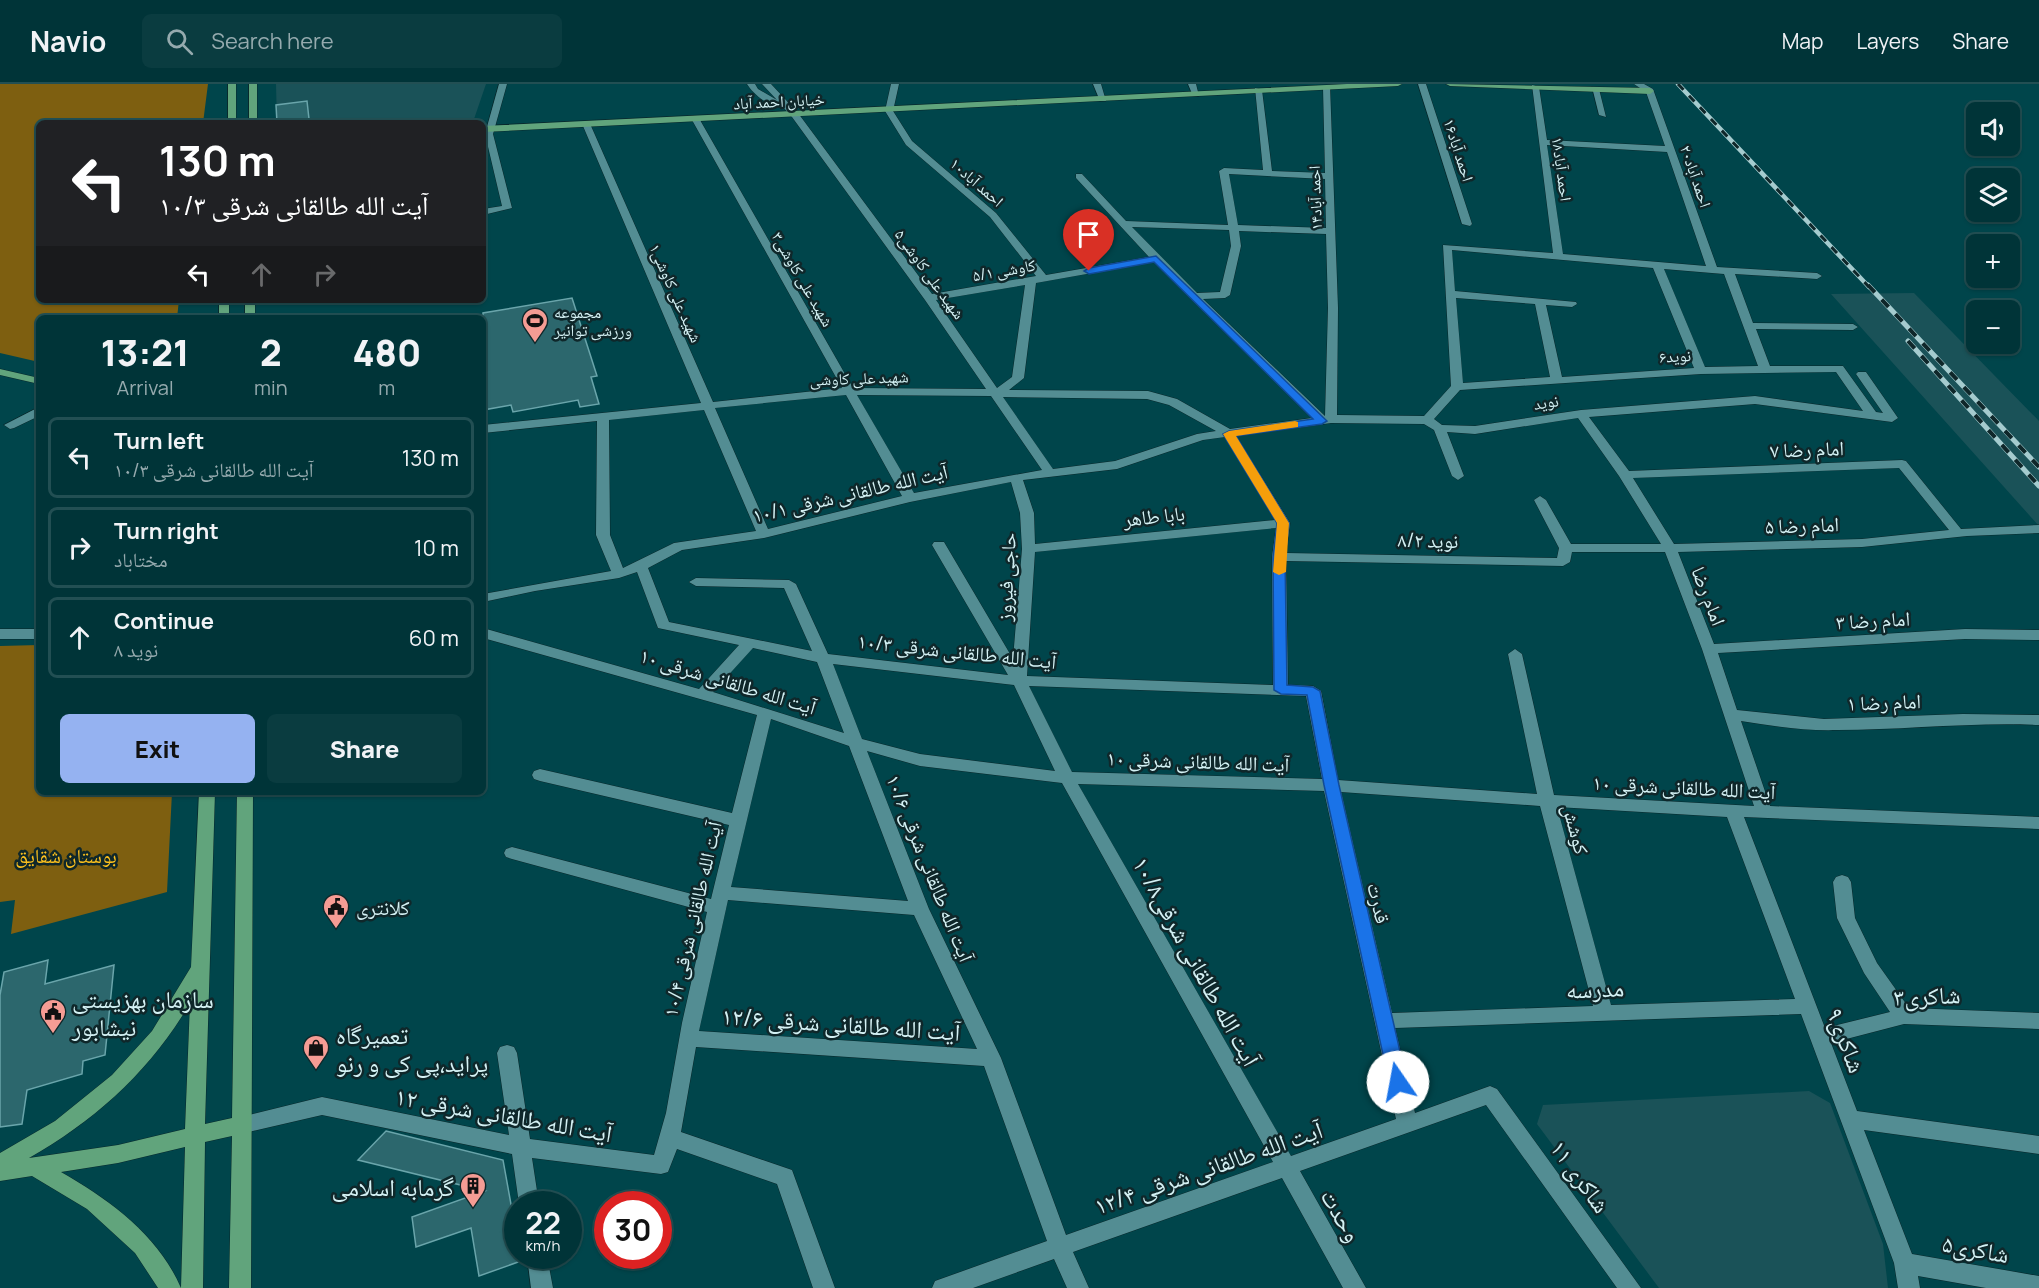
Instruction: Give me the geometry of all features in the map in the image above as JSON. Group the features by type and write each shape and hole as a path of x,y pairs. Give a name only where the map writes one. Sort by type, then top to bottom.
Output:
{"main road":[{"path":"232,84 232,120"},
{"path":"253,84 253,120"},
{"name":"خیابان احمد آباد","path":"486,131 888,111 1305,86 1398,84"},
{"path":"1450,84 1650,91"},
{"path":"0,372 36,380"},
{"path":"192,1288 207,795"},
{"path":"240,1288 245,795"},
{"path":"0,1163 33,1147 85,1110 118,1081 151,1046 173,1016 201,964"},
{"path":"0,1172 118,1154 240,1125"},
{"path":"36,1168 94,1202 143,1246 170,1288"}],"street":[{"path":"486,212 507,208 486,131 503,84"},
{"path":"751,84 755,91 795,115"},
{"name":"شهید علی کاوشی۵","path":"766,84 795,115 929,298 997,393 1050,473"},
{"path":"888,111 895,84"},
{"path":"1097,84 1103,99"},
{"path":"1192,84 1196,94"},
{"name":"احمد آباد۱۶","path":"1422,84 1467,224"},
{"path":"1638,84 1650,91"},
{"name":"احمد آباد۱۴","path":"1326,420 1333,308 1327,87"},
{"name":"احمد آباد۱۸","path":"1535,87 1558,255"},
{"path":"1595,89 1603,115"},
{"path":"1258,90 1268,172"},
{"name":"احمد آباد۲۰","path":"1650,91 1713,270"},
{"name":"احمد آباد۱۰","path":"888,111 909,143 993,215 1044,279"},
{"name":"شهید علی کاوشی۳","path":"696,120 910,498"},
{"name":"شهید علی کاوشی۱","path":"587,126 764,534"},
{"path":"1543,142 1670,149"},
{"path":"1194,296 1225,295 1236,246 1224,171 1329,176"},
{"path":"1079,176 1156,259 1326,420"},
{"path":"1124,225 1331,231"},
{"path":"1427,420 1457,387 1447,247 1558,255 1729,272 1817,276"},
{"name":"کاوشی ۵/۱","path":"929,298 1156,259"},
{"path":"1657,265 1701,371"},
{"path":"1729,272 1765,369"},
{"path":"997,393 1018,378 1031,281"},
{"path":"1451,294 1572,303"},
{"path":"1540,301 1557,381"},
{"path":"1748,326 1852,327"},
{"name":"نوید۶","path":"1457,387 1701,371 1839,368 1871,414"},
{"name":"نوید","path":"1439,428 1475,430 1581,414 1755,400 1892,418 1862,374"},
{"name":"شهید علی کاوشی","path":"486,429 850,391 1149,395 1173,402 1196,413 1229,434"},
{"path":"10,425 36,412"},
{"name":"امام رضا","path":"1581,414 1625,476 1670,548 1709,649 1764,812"},
{"path":"603,417 603,535 619,574"},
{"path":"1281,690 1279,557 1283,523 1229,434 1326,420 1427,420 1439,428 1458,476"},
{"name":"آیت الله طالقانی شرقی ۱۰/۱","path":"486,597 535,586 619,574 641,566 679,546 764,534 910,498 1016,477 1117,465 1201,437 1229,434"},
{"name":"امام رضا ۷","path":"1625,476 1902,464 1958,533"},
{"name":"حاجی فیروز","path":"1016,477 1027,513 1029,549 1019,681"},
{"path":"1540,500 1566,548"},
{"name":"بابا طاهر","path":"1029,549 1283,523"},
{"name":"امام رضا ۵","path":"1566,548 1862,543 1958,533 2039,529"},
{"name":"آیت الله طالقانی شرقی۱۰/۸","path":"939,545 1019,681 1067,778 1285,1167"},
{"name":"نوید ۸/۲","path":"1279,557 1563,562 1566,548"},
{"name":"آیت الله طالقانی شرقی ۱۰/۳","path":"641,566 663,625 823,658 1019,681 1313,691"},
{"name":"آیت الله طالقانی شرقی ۱۰/۶","path":"696,582 789,584 823,658 920,909 991,1058 1060,1246 1078,1288"},
{"path":"0,634 36,634"},
{"name":"آیت الله طالقانی شرقی ۱۰","path":"486,634 765,712 857,743 920,760 1067,778 1331,785 1547,801 1733,811 2039,823"},
{"name":"امام رضا ۳","path":"1709,649 1965,634 2039,635"},
{"path":"703,694 750,643"},
{"name":"کوشش","path":"1515,654 1547,801 1604,1013"},
{"name":"قدرت","path":"1313,691 1331,785 1407,1123"},
{"name":"آیت الله طالقانی شرقی ۱۰/۴","path":"672,1138 688,1038 718,900 765,712"},
{"name":"امام رضا ۱","path":"1732,714 1787,723 1835,725 1968,719 2039,720"},
{"path":"540,775 738,821"},
{"name":"شاکری۹","path":"1733,811 1905,1263 1909,1288"},
{"path":"512,854 718,900 920,909"},
{"path":"1842,882 1846,918 1870,968 1904,1016"},
{"name":"مدرسه","path":"1384,1021 1807,1006"},
{"name":"شاکری۳","path":"1819,1038 1904,1016 2039,1020"},
{"name":"آیت الله طالقانی شرقی ۱۲/۶","path":"688,1038 991,1058"},
{"path":"507,1053 527,1191"},
{"name":"آیت الله طالقانی شرقی ۱۲/۴","path":"943,1288 1490,1095"},
{"name":"شاکری ۱۱","path":"1490,1095 1630,1288"},
{"name":"آیت الله طالقانی شرقی ۱۲","path":"240,1125 322,1106 521,1147 661,1165 672,1138"},
{"path":"1850,1119 2039,1145"},
{"path":"672,1138 785,1178 824,1288"},
{"name":"وحدت","path":"1285,1167 1355,1288"},
{"name":"شاکری۵","path":"1905,1263 2039,1287"},
{"path":"539,1269 542,1288"}],"shaded area":[{"path":"276,84 486,84 474,120 277,120"},
{"path":"1914,293 1966,346 1966,354 1974,354 2039,421 2039,526 1831,294"},
{"path":"1809,1091 1830,1103 1883,1244 1888,1288 1659,1288 1537,1124 1543,1105"}],"green space":[{"path":"0,84 208,84 203,120 36,120 36,303 179,303 177,315 36,315 36,361 0,353"},
{"name":"بوستان شقایق","path":"36,645 36,795 172,795 167,892 11,934 15,900 0,902 0,646"}],"building":[{"path":"307,101 309,119 277,120 276,105"},
{"name":"مجموعه ورزشی توانیر","path":"572,298 597,376 591,377 599,404 580,407 578,400 513,412 511,405 486,409 486,315 483,313"},
{"name":"سازمان بهزیستی نیشابور","path":"48,960 45,984 114,965 105,1055 83,1061 82,1074 27,1090 22,1124 0,1127 0,995 4,972"},
{"name":"گرمابه اسلامی","path":"386,1131 503,1160 509,1191 504,1191 504,1267 479,1276 471,1228 416,1247 412,1217 485,1191 358,1160"}],"railway":[{"path":"1678,84 1869,287"},
{"path":"1868,285 2039,467"},
{"path":"1908,341 2039,486"}],"slow traffic":[{"path":"1279,572 1283,523 1229,434 1295,424"}],"place":[{"name":"مجموعه ورزشی توانیر","path":"535,344"},
{"name":"کلانتری","path":"336,930"},
{"name":"سازمان بهزیستی نیشابور","path":"53,1035"},
{"name":"تعمیرگاه پراید،پی کی و رنو","path":"316,1071"},
{"name":"گرمابه اسلامی","path":"473,1209"}],"route":[{"path":"1089,271 1156,259 1322,421 1229,434 1283,523 1279,557 1281,690 1313,691 1331,785 1398,1082"}]}
